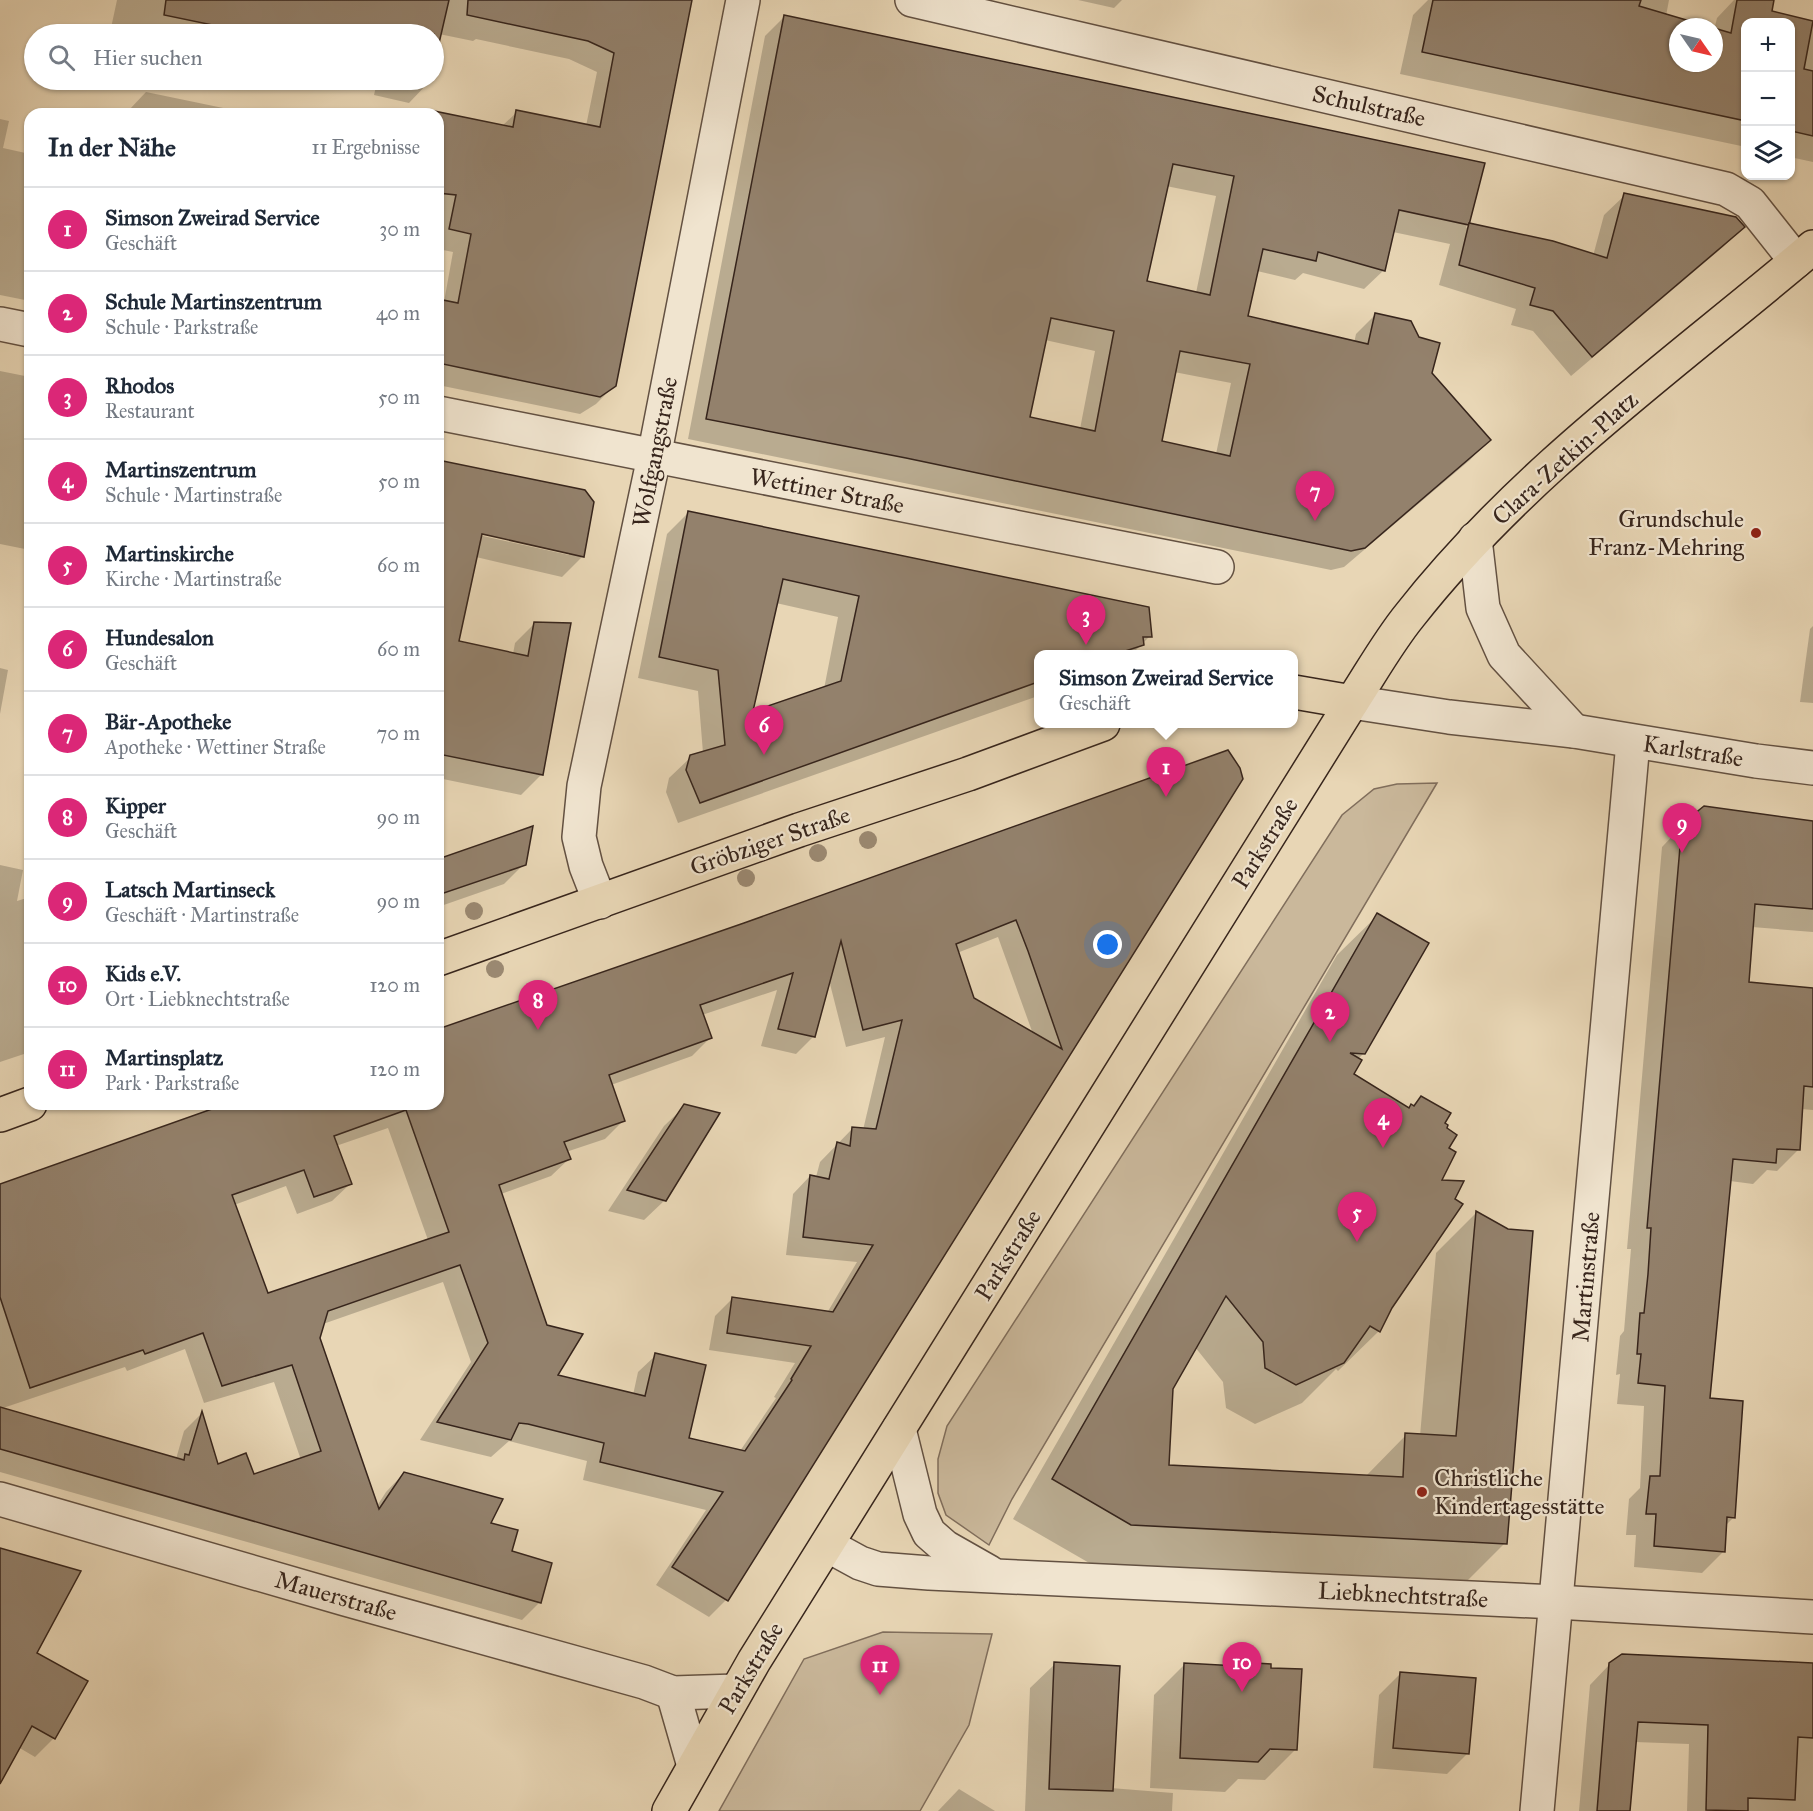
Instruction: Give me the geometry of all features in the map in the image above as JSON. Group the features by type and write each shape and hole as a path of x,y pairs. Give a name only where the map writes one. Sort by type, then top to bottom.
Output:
{"main road":[{"name":"Clara-Zetkin-Platz","path":"1352,702 1408,616 1475,539 1557,460 1805,254"},
{"path":"1298,693 1352,702"},
{"name":"Parkstraße","path":"669,1811 736,1691 1352,702"},
{"name":"Gröbziger Straße","path":"444,957 799,830 968,774 1090,728"},
{"path":"0,1115 24,1106"}],"street":[{"name":"Wolfgangstraße","path":"600,902 586,866 579,837 584,786 654,457 743,0"},
{"name":"Schulstraße","path":"912,0 1726,189 1750,203 1805,254"},
{"path":"0,324 24,329"},
{"name":"Wettiner Straße","path":"444,414 1217,567"},
{"path":"1475,539 1483,608 1504,655 1574,731"},
{"name":"Karlstraße","path":"1352,702 1449,717 1574,731 1633,742 1813,768"},
{"name":"Martinstraße","path":"1537,1811 1633,742"},
{"name":"Liebknechtstraße","path":"899,1429 920,1514 929,1533 945,1547 993,1574"},
{"name":"Mauerstraße","path":"0,1499 345,1599 644,1682 673,1693 736,1691"},
{"name":"Liebknechtstraße","path":"827,1545 860,1563 878,1569 1556,1602 1813,1617"},
{"path":"673,1693 694,1766"}],"shaded area":[{"path":"1437,783 1012,1499 989,1545 946,1515 938,1493 938,1459 947,1426 1342,815 1374,789 1397,784"},
{"path":"883,1632 992,1634 969,1725 920,1811 719,1811 804,1659"}],"building":[{"path":"166,0 449,0 443,24 208,24 164,15"},
{"path":"468,0 692,0 616,386 600,397 444,364 444,300 458,303 471,234 449,229 456,195 444,194 444,113 513,127 516,110 600,127 614,53 588,41 467,15"},
{"path":"1433,0 1641,0 1639,6 1680,18 1669,18 1669,72 1723,72 1723,31 1731,33 1737,0 1774,0 1772,11 1813,21 1804,69 1813,71 1813,136 1795,132 1795,18 1741,18 1741,120 1422,52"},
{"path":"784,15 1485,163 1469,225 1399,210 1385,271 1318,252 1316,261 1263,249 1248,316 1368,344 1375,313 1411,321 1419,337 1440,343 1432,373 1491,440 1365,548 1351,551 906,458 706,419","holes":["1173,164 1234,176 1210,295 1147,281","1051,318 1114,331 1095,431 1030,417","1180,351 1250,364 1230,456 1162,441"]},
{"path":"1624,193 1736,217 1745,227 1592,357 1553,311 1530,305 1535,288 1459,265 1469,223 1553,241 1607,258"},
{"path":"444,461 585,490 594,502 584,557 482,534 459,641 528,656 534,622 571,623 543,775 444,755"},
{"path":"688,511 1149,607 1152,637 1143,637 1144,645 1128,650 1034,650 1034,683 700,803 686,770 690,755 725,745 718,670 659,657","holes":["783,579 859,596 841,681 753,711"]},
{"path":"1228,750 1240,768 1243,779 728,1601 672,1567 723,1492 600,1462 604,1443 528,1424 519,1423 511,1440 437,1422 488,1343 460,1265 328,1311 320,1338 379,1509 404,1472 503,1499 491,1523 518,1530 512,1551 552,1563 541,1603 0,1449 0,1407 184,1460 185,1454 189,1455 202,1411 218,1464 246,1453 254,1474 321,1451 292,1365 222,1386 203,1333 145,1354 143,1350 30,1388 0,1297 0,1184 209,1110 406,1110 444,1110 444,1027 744,923","holes":["1016,920 1062,1049 974,998 956,944","841,941 863,1030 902,1020 876,1129 852,1127 850,1146 837,1142 829,1179 810,1175 803,1237 873,1245 833,1312 732,1297 727,1333 811,1346 792,1380 745,1451 689,1438 706,1365 655,1353 645,1396 558,1375 583,1334 547,1325 499,1185 571,1159 564,1142 625,1121 609,1075 712,1038 700,1005 793,973 778,1029 815,1037","406,1110 449,1232 268,1293 232,1195 304,1170 314,1197 352,1184 334,1136"]},
{"path":"1704,806 1813,821 1813,909 1755,904 1749,982 1813,988 1813,1087 1804,1086 1800,1150 1777,1149 1776,1163 1733,1159 1710,1398 1743,1401 1735,1518 1727,1517 1725,1552 1654,1546 1656,1514 1646,1514 1650,1476 1660,1476 1665,1386 1638,1383 1641,1354 1637,1354 1640,1313 1644,1313 1648,1274 1651,1228 1647,1228 1682,824"},
{"path":"533,826 526,865 444,893 444,857"},
{"path":"1377,913 1429,943 1365,1054 1350,1053 1362,1060 1354,1074 1409,1108 1411,1104 1414,1106 1421,1096 1451,1113 1445,1123 1448,1125 1447,1128 1457,1135 1449,1148 1456,1152 1442,1180 1464,1181 1455,1199 1463,1204 1392,1308 1380,1332 1370,1326 1344,1363 1296,1385 1265,1368 1263,1342 1226,1296 1173,1389 1169,1465 1403,1477 1405,1433 1456,1436 1476,1211 1508,1229 1533,1231 1507,1544 1131,1525 1052,1479"},
{"path":"684,1104 720,1113 666,1201 627,1190"},
{"path":"0,1548 81,1571 37,1653 88,1681 55,1739 32,1726 0,1784"},
{"path":"1622,1654 1813,1663 1813,1738 1798,1737 1795,1800 1748,1798 1748,1811 1706,1810 1708,1725 1638,1722 1630,1811 1597,1811 1609,1663"},
{"path":"1054,1662 1120,1666 1113,1791 1049,1789"},
{"path":"1238,1662 1271,1664 1271,1668 1302,1669 1297,1750 1270,1749 1258,1762 1180,1758 1184,1663 1238,1666"},
{"path":"1400,1672 1476,1678 1469,1754 1393,1748"}],"place":[{"name":"Bär-Apotheke","path":"1315,521"},
{"name":"Grundschule Franz-Mehring","path":"1756,533"},
{"name":"Rhodos","path":"1086,645"},
{"name":"Hundesalon","path":"764,755"},
{"name":"Simson Zweirad Service","path":"1166,797"},
{"name":"Latsch Martinseck","path":"1682,853"},
{"name":"Kipper","path":"538,1030"},
{"name":"Schule Martinszentrum","path":"1330,1042"},
{"name":"Martinszentrum","path":"1383,1148"},
{"name":"Martinskirche","path":"1357,1242"},
{"name":"Christliche Kindertagesstätte","path":"1422,1492"},
{"name":"Kids e.V.","path":"1242,1692"},
{"name":"Martinsplatz","path":"880,1695"}]}
